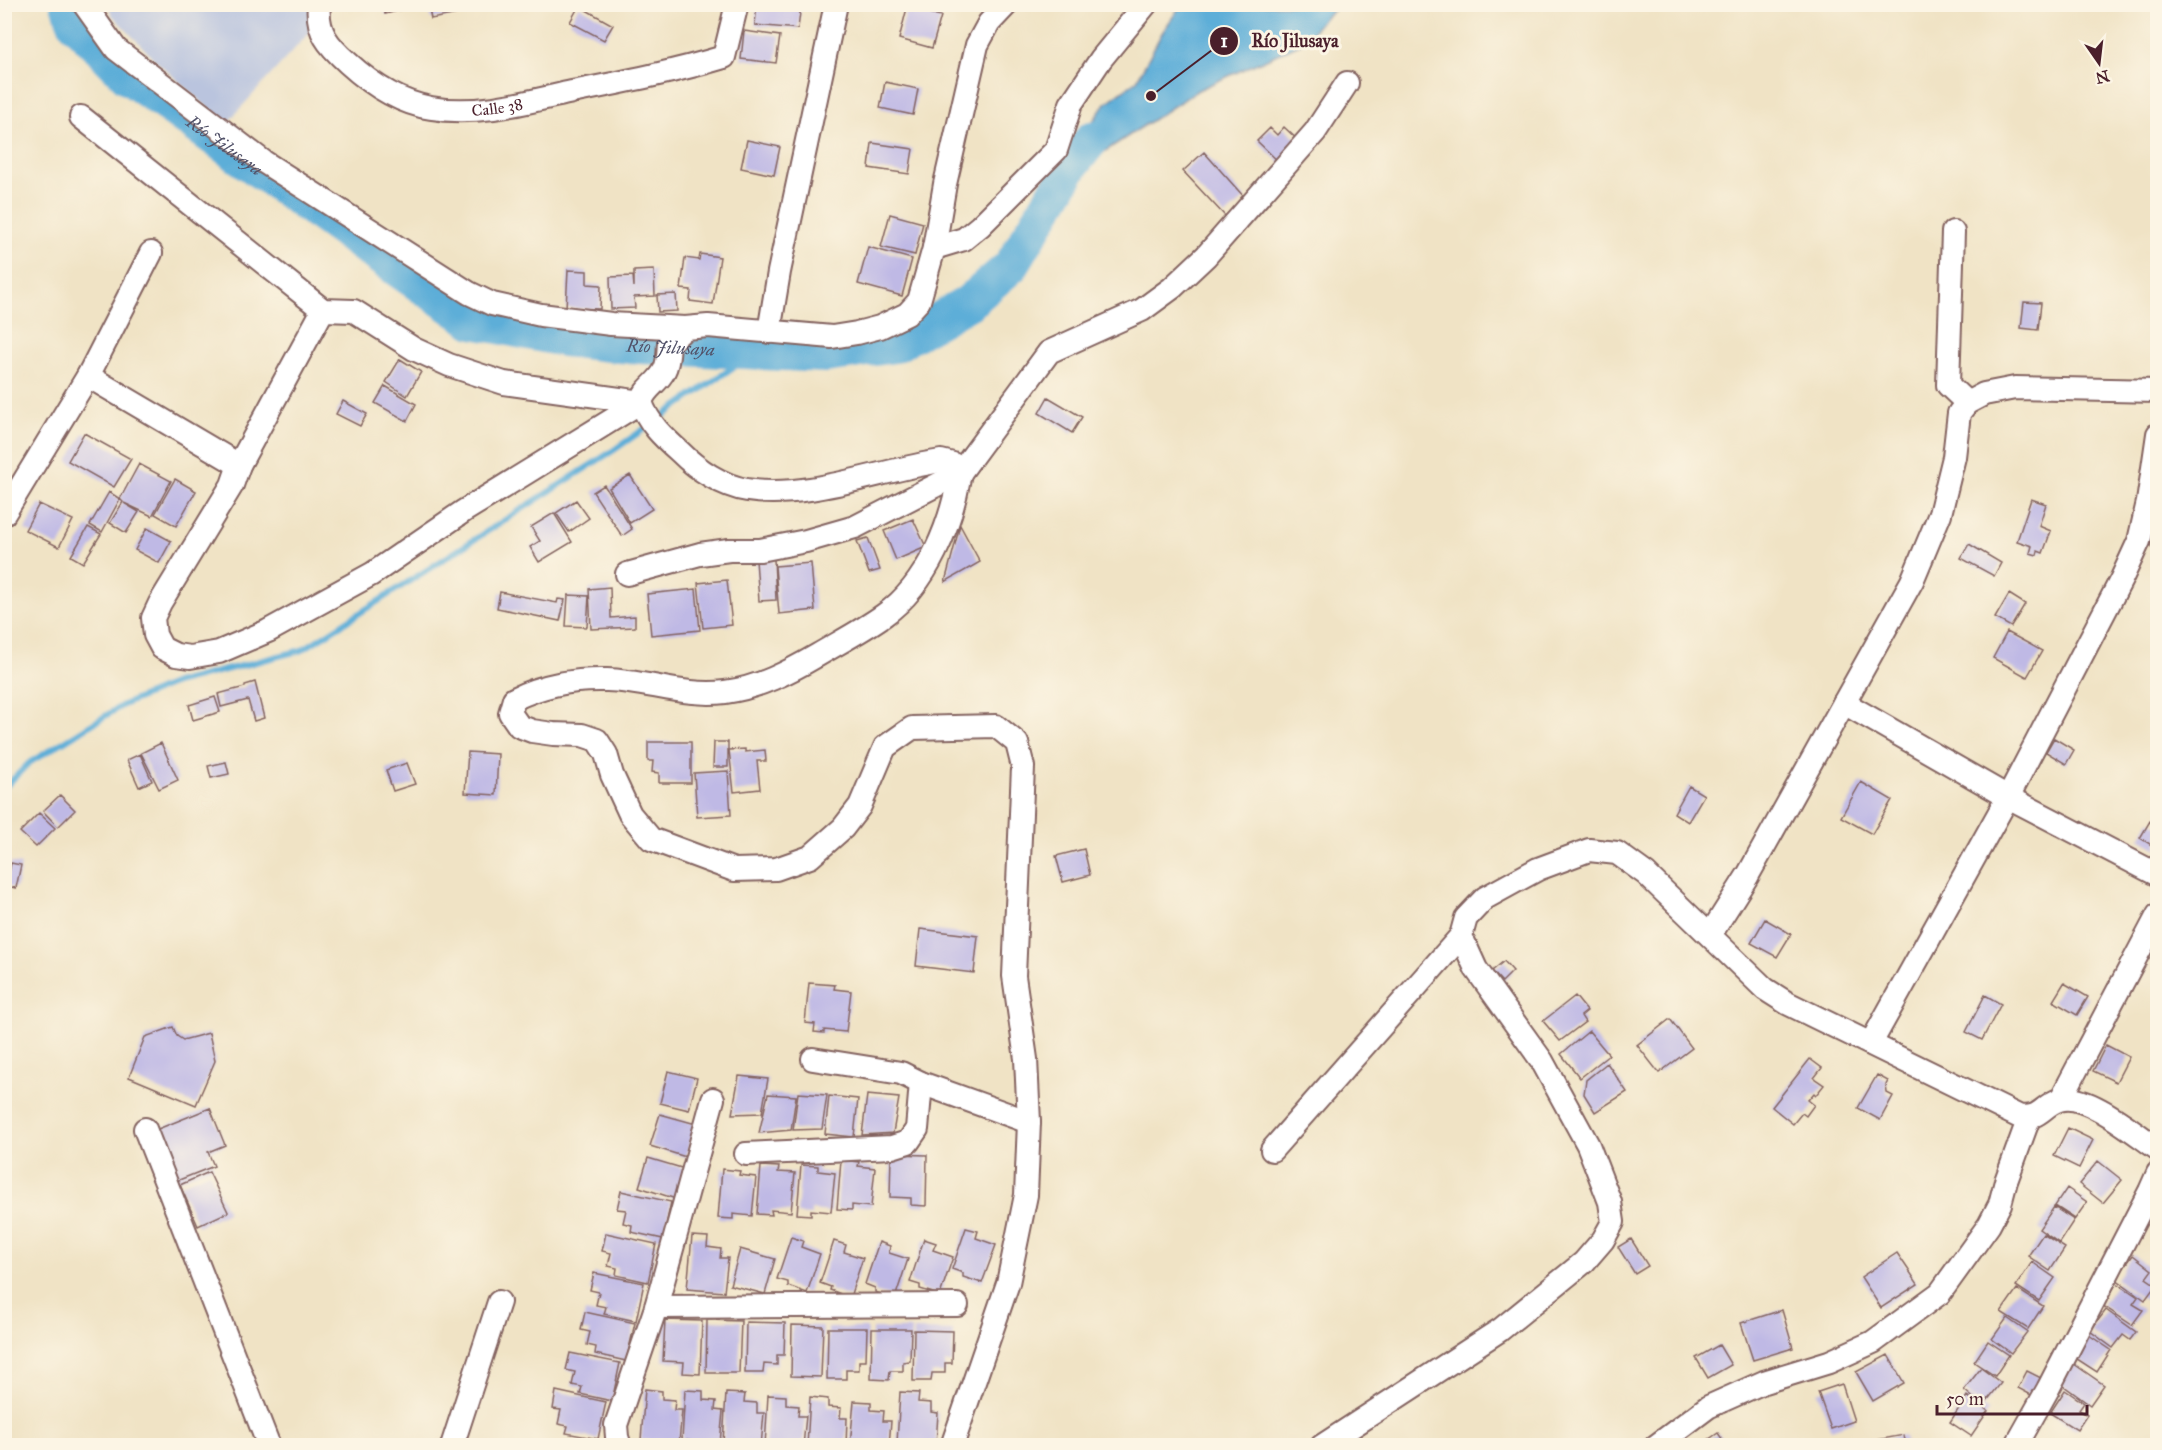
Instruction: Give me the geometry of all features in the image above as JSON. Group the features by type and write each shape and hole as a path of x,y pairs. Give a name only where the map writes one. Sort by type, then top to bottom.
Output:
{"street":[{"path":"84,4 116,49 264,162 469,293 492,304 541,315 611,324 674,344"},
{"name":"Calle 38","path":"319,4 318,14 322,32 330,46 359,73 384,90 409,102 430,108 474,110 513,105 664,74 724,57 737,4"},
{"path":"769,332 779,272 836,4"},
{"path":"960,473 953,464 941,461 785,492 745,490 715,479 687,459 649,417 642,397 664,372 674,344 708,326 832,337 880,327 908,314 919,301 934,248 945,184 977,45 989,23 1007,4"},
{"path":"934,248 964,239 1056,150 1071,104 1101,59 1146,4"},
{"path":"952,1446 1008,1283 1026,1195 1029,1122 1026,1059 1014,976 1023,767 1017,743 996,726 912,728 885,747 860,806 843,828 810,857 776,869 734,870 651,839 630,814 612,775 606,754 597,740 582,735 532,731 519,726 510,713 514,699 523,694 574,681 608,680 688,692 724,692 759,685 807,661 886,614 914,588 931,561 945,525 960,473 1049,352 1142,310 1172,288 1206,256 1315,132 1347,83"},
{"path":"81,117 322,310 354,311 414,349 449,365 504,383 649,417"},
{"path":"1953,232 1948,385 1967,403"},
{"path":"4,514 88,376 151,254"},
{"path":"322,310 239,465 232,485 153,618 155,635 162,648 176,656 190,657 219,652 268,631 372,574 464,511 649,417"},
{"path":"88,376 239,465"},
{"path":"1710,935 1748,875 1912,581 1940,514 1954,457 1959,413 1967,403 1984,394 2014,388 2157,391"},
{"path":"1871,1043 2008,797 2139,541 2148,502 2157,434"},
{"path":"627,574 700,554 729,550 760,550 806,541 855,527 960,473"},
{"path":"1844,703 2008,797 2157,875"},
{"path":"1272,1150 1461,936 1466,918 1485,898 1538,869 1588,850 1617,853 1646,874 1765,989 1787,1003 2010,1112 2029,1118 2061,1099 2157,915"},
{"path":"1330,1443 1500,1330 1584,1262 1603,1240 1613,1222 1610,1202 1588,1145 1542,1061 1476,969 1461,936"},
{"path":"813,1059 901,1073 921,1083 1029,1122"},
{"path":"746,1154 892,1146 908,1142 917,1129 921,1083"},
{"path":"620,1446 616,1425 656,1307 713,1099"},
{"path":"2061,1099 2076,1099 2090,1104 2157,1149"},
{"path":"1656,1446 1708,1407 1764,1382 1829,1362 1873,1341 1940,1293 1989,1225 2000,1204 2029,1118"},
{"path":"145,1129 269,1446"},
{"path":"2016,1446 2150,1191 2157,1173"},
{"path":"452,1446 499,1302"},
{"path":"656,1307 957,1305"}],"shaded area":[{"path":"108,5 311,5 309,33 226,124 156,61 112,15"}],"water":[{"path":"1181,5 1340,5 1324,18 1304,42 1198,90 1040,194 1106,103 1137,80 1162,33"}],"building":[{"path":"383,4 421,4 422,5 385,14"},
{"path":"428,4 463,4 464,13 431,19"},
{"path":"757,4 801,4 798,29 755,25"},
{"path":"579,6 613,25 604,40 570,22"},
{"path":"907,8 941,16 932,48 899,39"},
{"path":"744,31 780,36 776,63 741,59"},
{"path":"885,82 918,89 913,115 880,108"},
{"path":"1284,127 1302,144 1282,165 1257,141 1270,128 1277,135"},
{"path":"747,140 780,147 774,175 741,168"},
{"path":"872,143 913,149 909,174 869,168"},
{"path":"1204,152 1245,198 1225,216 1183,171"},
{"path":"890,214 923,223 915,255 881,247"},
{"path":"868,247 912,259 902,296 858,284"},
{"path":"700,254 720,257 713,304 690,301 691,290 681,289 685,258 699,260"},
{"path":"568,270 587,271 587,284 601,285 600,309 566,308"},
{"path":"654,270 655,296 634,297 635,308 611,309 610,277 633,276 634,287 634,271"},
{"path":"676,294 677,311 658,312 657,295"},
{"path":"2024,302 2041,303 2038,330 2021,328"},
{"path":"400,359 421,372 407,396 386,382"},
{"path":"385,386 416,404 407,421 375,403"},
{"path":"1048,397 1082,417 1072,433 1039,413"},
{"path":"343,401 367,414 360,426 336,414"},
{"path":"84,433 131,459 114,487 68,461"},
{"path":"139,464 171,481 152,516 124,503 139,512 126,533 110,523 123,502 120,499"},
{"path":"630,475 652,509 630,523 609,488"},
{"path":"175,479 196,491 176,526 155,514"},
{"path":"604,485 632,529 622,536 593,492"},
{"path":"109,492 120,499 102,532 90,525"},
{"path":"2031,499 2046,504 2039,526 2051,531 2043,553 2038,551 2037,555 2030,553 2032,546 2017,541"},
{"path":"576,500 589,518 569,532 556,513"},
{"path":"39,504 73,520 59,547 25,530"},
{"path":"554,513 572,542 539,562 530,547 540,541 531,527"},
{"path":"913,519 926,547 896,560 884,531"},
{"path":"960,525 980,562 945,582"},
{"path":"88,527 101,534 83,563 71,556"},
{"path":"147,528 171,541 159,563 135,550"},
{"path":"868,538 880,570 869,573 857,541"},
{"path":"1969,544 2001,563 1994,576 1961,558"},
{"path":"774,559 776,600 759,601 756,560"},
{"path":"811,563 815,610 779,614 775,566"},
{"path":"727,580 732,625 703,628 698,583"},
{"path":"610,587 611,618 635,616 635,627 591,629 589,589"},
{"path":"696,589 700,630 651,635 647,594"},
{"path":"500,592 557,603 558,599 565,600 560,621 497,608"},
{"path":"2009,594 2025,604 2011,627 1995,618"},
{"path":"568,595 589,596 587,627 566,626"},
{"path":"2007,632 2042,651 2027,677 1993,658"},
{"path":"255,682 264,718 254,721 248,700 221,707 218,694"},
{"path":"215,697 220,712 193,720 189,705"},
{"path":"2054,738 2074,750 2066,764 2046,752"},
{"path":"648,742 691,742 691,783 659,783 659,773 652,772 653,761 648,761"},
{"path":"714,742 728,742 728,767 713,767"},
{"path":"161,743 178,780 159,789 141,753"},
{"path":"745,749 745,752 765,750 766,761 757,761 760,789 734,792 729,750"},
{"path":"468,752 498,754 496,795 465,793"},
{"path":"140,754 152,781 139,787 127,760"},
{"path":"226,762 229,774 211,778 208,766"},
{"path":"407,763 415,784 393,791 386,770"},
{"path":"728,771 731,815 697,817 694,773"},
{"path":"1861,782 1892,800 1872,834 1841,817"},
{"path":"1689,786 1704,795 1688,822 1674,813"},
{"path":"60,795 75,810 58,827 43,811"},
{"path":"39,813 55,828 36,847 20,832"},
{"path":"2150,821 2158,826 2158,849 2140,838"},
{"path":"1084,849 1090,875 1063,882 1056,856"},
{"path":"11,863 21,865 16,888 6,886"},
{"path":"1765,919 1791,934 1777,957 1751,943"},
{"path":"920,929 978,936 974,973 916,966"},
{"path":"1504,961 1513,971 1502,982 1492,971"},
{"path":"809,983 835,985 834,989 851,991 846,1032 824,1030 824,1033 814,1032 815,1024 805,1023"},
{"path":"2064,983 2088,997 2077,1015 2053,1001"},
{"path":"1985,995 2001,1004 1982,1040 1966,1032"},
{"path":"1575,996 1587,1011 1581,1016 1585,1022 1560,1041 1543,1021"},
{"path":"1670,1019 1692,1048 1659,1073 1637,1045"},
{"path":"173,1027 177,1036 183,1040 209,1033 215,1061 196,1105 129,1077 145,1037"},
{"path":"1589,1031 1609,1055 1580,1078 1561,1054"},
{"path":"2106,1045 2129,1057 2116,1082 2093,1071"},
{"path":"1810,1059 1822,1068 1814,1078 1824,1085 1816,1095 1814,1093 1808,1100 1814,1105 1806,1116 1802,1113 1793,1124 1772,1107"},
{"path":"1607,1063 1627,1092 1595,1112 1584,1094 1586,1080"},
{"path":"668,1071 697,1078 689,1110 660,1103"},
{"path":"1877,1075 1888,1081 1887,1093 1893,1096 1880,1120 1858,1108"},
{"path":"739,1076 768,1079 762,1113 732,1114"},
{"path":"798,1093 827,1095 822,1129 793,1130"},
{"path":"768,1094 796,1096 791,1130 759,1133"},
{"path":"867,1095 899,1098 893,1133 862,1135"},
{"path":"829,1096 858,1099 854,1137 825,1134"},
{"path":"210,1108 225,1145 208,1152 214,1166 169,1184 148,1133"},
{"path":"660,1114 696,1124 686,1157 650,1146"},
{"path":"2068,1128 2093,1140 2079,1168 2054,1156"},
{"path":"891,1154 927,1155 926,1206 911,1205 911,1198 890,1197"},
{"path":"648,1158 685,1169 676,1199 639,1187"},
{"path":"841,1160 859,1162 858,1166 875,1168 871,1207 852,1205 852,1210 837,1209"},
{"path":"2098,1161 2122,1180 2103,1203 2079,1184"},
{"path":"801,1165 818,1166 818,1171 835,1173 831,1212 811,1210 811,1215 797,1214"},
{"path":"761,1166 779,1167 778,1172 795,1173 791,1212 771,1210 772,1215 757,1214"},
{"path":"722,1169 740,1171 739,1175 756,1177 752,1216 733,1214 733,1219 718,1218"},
{"path":"209,1172 228,1212 198,1226 180,1185"},
{"path":"2067,1188 2087,1202 2075,1219 2055,1206"},
{"path":"621,1191 671,1202 663,1239 631,1232 632,1225 623,1223 626,1210 617,1209"},
{"path":"2054,1207 2074,1220 2059,1243 2039,1229"},
{"path":"966,1228 978,1231 976,1238 996,1245 982,1283 963,1277 963,1273 952,1269"},
{"path":"606,1233 656,1244 648,1282 616,1275 617,1268 608,1266 611,1253 602,1251"},
{"path":"2043,1234 2065,1248 2050,1271 2028,1256"},
{"path":"692,1236 708,1237 707,1247 721,1249 720,1258 728,1258 724,1292 687,1289"},
{"path":"791,1237 803,1241 801,1247 820,1254 807,1293 788,1286 788,1282 777,1279"},
{"path":"924,1239 936,1243 933,1250 953,1257 940,1295 920,1289 920,1285 910,1282"},
{"path":"1631,1239 1648,1266 1635,1274 1618,1247"},
{"path":"834,1241 846,1245 844,1252 863,1258 850,1297 830,1290 831,1287 820,1283"},
{"path":"879,1242 890,1246 889,1253 908,1259 895,1298 875,1292 875,1288 865,1284"},
{"path":"740,1249 775,1259 765,1294 730,1285"},
{"path":"1897,1253 1918,1284 1881,1308 1861,1277"},
{"path":"2133,1255 2152,1270 2146,1278 2156,1285 2145,1300 2116,1279"},
{"path":"2032,1262 2055,1278 2039,1301 2016,1286"},
{"path":"594,1273 644,1283 636,1321 604,1314 606,1307 596,1305 599,1292 590,1290"},
{"path":"2117,1283 2138,1297 2133,1304 2143,1310 2132,1325 2102,1305"},
{"path":"2017,1289 2043,1306 2028,1329 2001,1312"},
{"path":"1782,1310 1793,1348 1753,1360 1741,1323"},
{"path":"2106,1310 2136,1332 2130,1340 2123,1335 2113,1348 2090,1331"},
{"path":"585,1312 635,1323 626,1361 595,1354 596,1347 587,1345 590,1332 581,1330"},
{"path":"2007,1318 2027,1332 2011,1353 1992,1339"},
{"path":"665,1320 702,1321 700,1374 683,1373 684,1362 663,1361"},
{"path":"707,1320 741,1321 739,1373 706,1373"},
{"path":"746,1322 785,1323 784,1355 777,1355 777,1365 764,1364 763,1373 745,1373"},
{"path":"792,1325 823,1326 821,1377 791,1376"},
{"path":"828,1328 867,1328 866,1361 859,1361 859,1370 846,1370 846,1379 827,1379"},
{"path":"872,1329 911,1329 910,1361 903,1362 903,1371 890,1371 889,1380 871,1379"},
{"path":"914,1330 953,1331 952,1363 945,1363 945,1373 932,1373 931,1381 913,1381"},
{"path":"2089,1335 2111,1350 2097,1372 2074,1357"},
{"path":"1988,1341 2009,1355 1995,1376 1974,1362"},
{"path":"1719,1345 1731,1365 1708,1378 1696,1358"},
{"path":"570,1353 620,1363 612,1401 580,1394 582,1387 572,1385 575,1372 566,1370"},
{"path":"1888,1355 1904,1383 1873,1401 1856,1372"},
{"path":"2074,1364 2104,1385 2090,1405 2060,1383"},
{"path":"1981,1368 2001,1383 1983,1406 1964,1390"},
{"path":"2027,1371 2043,1379 2033,1396 2018,1388"},
{"path":"1842,1384 1854,1421 1831,1429 1818,1392"},
{"path":"645,1389 662,1391 662,1399 675,1400 674,1410 682,1410 679,1443 641,1440"},
{"path":"685,1390 703,1391 703,1400 716,1401 715,1410 723,1411 720,1443 682,1440"},
{"path":"2065,1390 2084,1403 2079,1410 2087,1415 2077,1430 2050,1413"},
{"path":"556,1391 606,1402 598,1439 566,1433 568,1426 558,1424 561,1410 553,1409"},
{"path":"900,1392 919,1393 918,1402 931,1403 931,1412 938,1413 936,1445 897,1443"},
{"path":"726,1393 745,1394 744,1402 757,1403 757,1413 764,1413 761,1446 723,1443"},
{"path":"768,1395 786,1396 786,1405 799,1406 798,1416 806,1416 803,1446 765,1446"},
{"path":"1967,1396 1988,1411 1971,1436 1950,1422"},
{"path":"810,1397 828,1399 828,1407 841,1408 840,1418 847,1418 846,1446 807,1446"},
{"path":"854,1401 871,1402 871,1410 884,1411 883,1421 891,1421 889,1446 850,1446"},
{"path":"1718,1433 1727,1446 1699,1446"},
{"path":"1904,1435 1906,1446 1877,1446 1876,1440"}],"waterway":[{"name":"Río Jilusaya","path":"68,4 76,24 126,75 473,321 564,339 618,345 826,355 895,345 968,303 1011,266 1073,163 1092,139"},
{"path":"4,788 29,763 123,705 175,683 302,650 611,452 758,350"}],"place":[{"name":"Río Jilusaya","path":"1151,96"}]}
